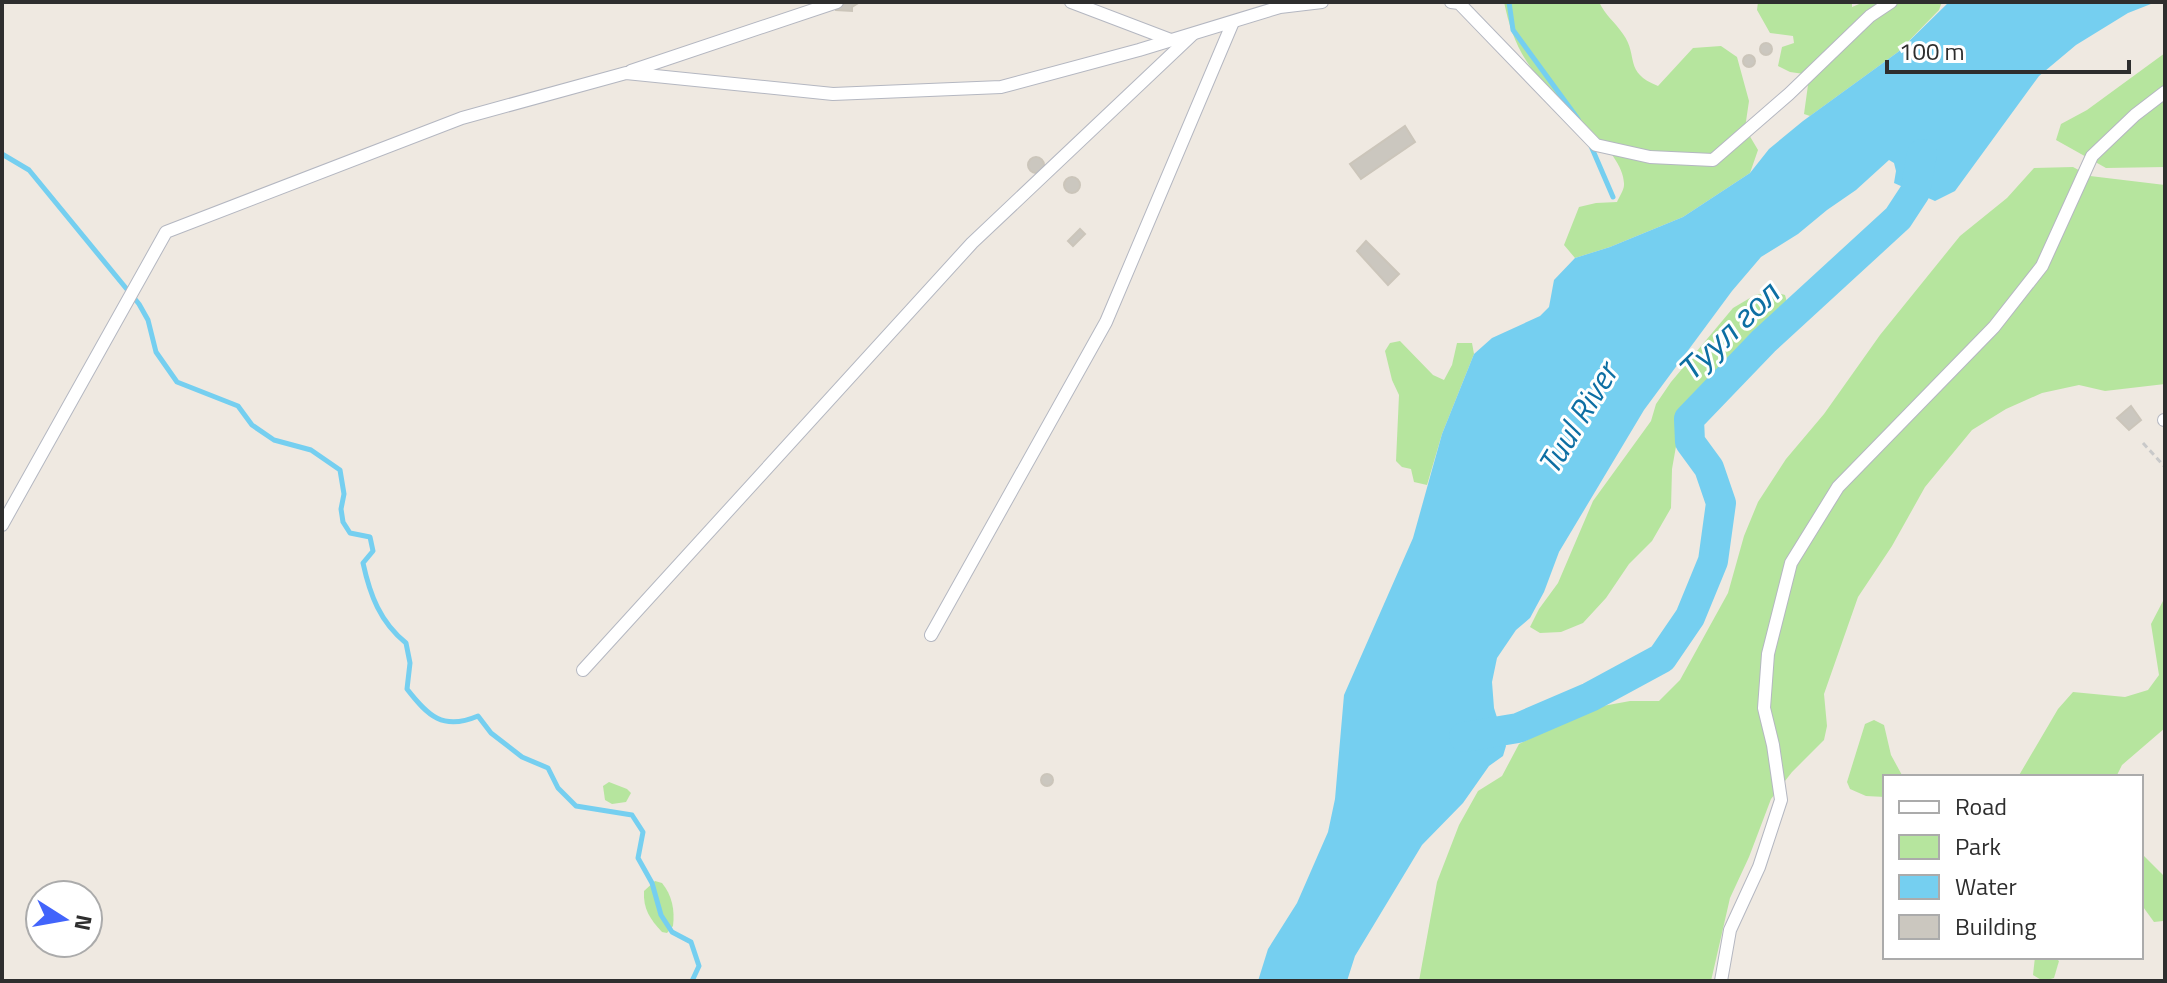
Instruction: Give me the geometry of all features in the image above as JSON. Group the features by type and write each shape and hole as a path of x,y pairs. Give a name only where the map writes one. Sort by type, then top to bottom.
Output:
{"street":[{"path":"2,525 166,232 462,118 626,73 837,2"},
{"path":"1071,2 1171,40"},
{"path":"626,73 833,94 1001,87 1280,7 1322,2"},
{"path":"1455,2 1596,145 1650,157 1713,160 1789,94 1870,16 1891,2"},
{"path":"931,635 1106,322 1233,22"},
{"path":"583,670 972,243 1195,33"},
{"path":"1721,981 1730,930 1759,867 1781,800 1764,708 1768,654 1791,563 1838,487 1994,327 2042,266 2092,156 2135,115 2165,92"}],"path":[{"path":"2143,443 2165,467"}],"green space":[{"path":"1504,2 1599,2 1628,42 1640,75 1658,86 1693,48 1721,46 1737,57 1749,101 1745,128 1758,150 1750,173 1683,217 1575,258 1564,245 1579,207 1617,202 1624,187 1622,172 1602,142 1546,86 1524,58"},
{"path":"1758,2 1852,2 1852,7 1864,2 1942,2 1939,10 1898,52 1810,116 1804,114 1808,85 1804,74 1778,66 1782,47 1794,43 1793,36 1770,33 1757,10"},
{"path":"2165,53 2165,167 2106,168 2056,140 2061,124 2087,110"},
{"path":"2073,167 2090,176 2165,185 2165,384 2105,391 2079,385 2042,393 2006,409 1972,430 1925,487 1892,546 1858,597 1824,694 1827,726 1824,740 1792,772 1771,799 1730,898 1711,981 1419,981 1437,882 1459,825 1478,791 1502,776 1519,744 1592,708 1630,701 1659,701 1680,680 1728,593 1744,536 1758,502 1786,459 1824,414 1880,335 1960,236 2007,198 2034,168"},
{"path":"1774,292 1785,295 1787,302 1778,318 1720,367 1681,418 1672,469 1671,508 1652,541 1629,564 1606,598 1583,623 1561,632 1540,633 1530,627 1558,583 1593,501 1651,421 1656,404 1671,382 1733,308 1755,295"},
{"path":"1400,341 1433,375 1444,380 1452,365 1457,343 1472,343 1474,354 1442,434 1427,485 1414,482 1411,469 1402,467 1396,461 1399,395 1385,351 1390,343"},
{"path":"2165,602 2165,728 2122,765 2117,775 2019,775 2058,709 2073,692 2125,697 2148,690 2159,675 2151,624"},
{"path":"1874,720 1884,725 1891,755 1902,775 1883,775 1883,797 1866,796 1850,789 1847,782 1865,724"},
{"path":"609,782 631,793 626,802 612,804 605,800 603,786"},
{"path":"2143,855 2165,877 2163,921 2154,922 2143,907"},
{"path":"655,881 662,883 672,903 673,926 667,933 654,923 645,903 644,891"},
{"path":"2035,959 2059,961 2054,978 2043,981 2033,975"}],"water":[{"name":"Tuul River","path":"1949,2 2156,2 2128,13 2076,45 2039,76 1955,191 1935,201 1894,183 1896,171 1894,163 1889,160 1856,190 1798,234 1761,257 1644,410 1559,552 1530,618 1516,630 1497,658 1492,682 1494,708 1506,746 1503,756 1489,766 1463,803 1422,845 1355,956 1347,981 1258,981 1268,949 1297,903 1328,832 1335,799 1344,695 1413,538 1442,434 1474,354 1492,338 1540,316 1549,307 1554,280 1575,258 1683,217 1750,173 1769,149 1898,52"}],"building":[{"path":"835,2 860,2 852,7 852,11 836,10"},
{"path":"1766,43 1772,49 1766,55 1760,49"},
{"path":"1749,55 1755,61 1749,67 1743,61"},
{"path":"1405,126 1415,142 1361,179 1350,164"},
{"path":"1036,157 1042,159 1042,171 1036,173 1030,171 1028,165 1030,159"},
{"path":"1069,177 1075,177 1080,185 1078,191 1069,193 1064,188 1064,182"},
{"path":"1080,229 1085,234 1073,246 1068,241"},
{"path":"1366,241 1399,274 1388,285 1357,251"},
{"path":"2131,406 2141,420 2129,430 2117,418"},
{"path":"1047,774 1053,780 1047,786 1041,780"}],"waterway":[{"path":"1509,2 1513,30 1578,119"},
{"path":"1591,146 1613,197"},
{"path":"2,154 29,170 139,304 148,320 156,352 177,382 238,406 252,425 274,440 311,450 340,470 344,494 341,509 343,522 350,533 370,537 373,551 363,563 369,586 383,617 406,643 410,663 407,689 422,707 446,721 478,716 491,733 522,757 548,768 558,788 576,806 632,815 643,832 638,858 652,883 661,915 672,932 691,942 699,966 692,981"},
{"name":"Туул гол","path":"1464,737 1518,728 1590,697 1662,658 1690,617 1713,561 1721,503 1709,468 1690,442 1689,419 1764,341 1898,218 1915,192 1922,154"}]}
